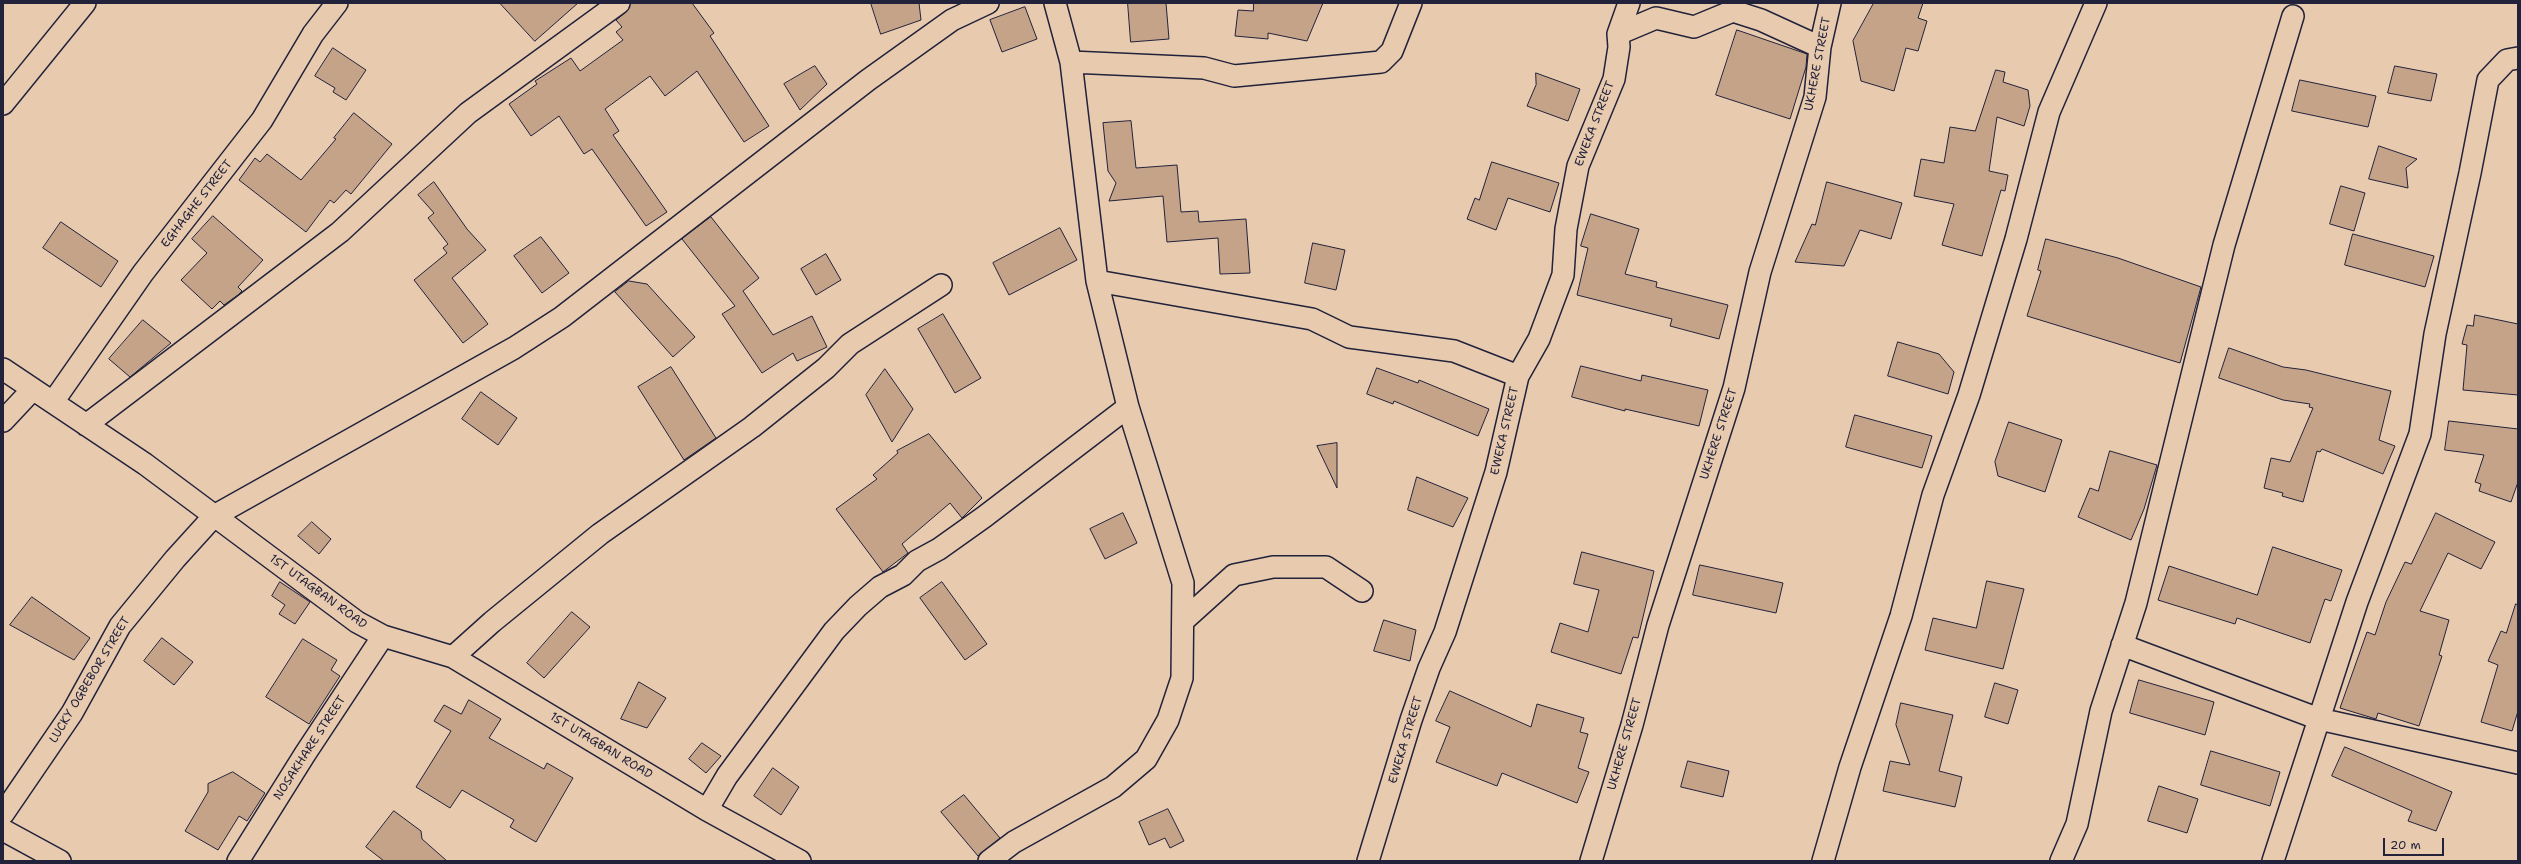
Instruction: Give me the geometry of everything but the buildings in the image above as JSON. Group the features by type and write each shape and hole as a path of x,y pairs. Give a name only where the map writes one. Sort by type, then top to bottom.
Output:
{"street":[{"path":"3,104 85,3"},
{"name":"EGHAGHE STREET","path":"53,402 143,273 262,120 313,34 337,3"},
{"path":"86,424 340,232 468,113 619,3"},
{"name":"LUCKY OGBEBOR STREET","path":"3,814 72,713 120,626 175,559 214,516 514,348 562,317 868,80 952,20 988,3"},
{"path":"989,861 1014,842 1112,787 1146,759 1168,720 1182,678 1183,583 1128,407 1097,281 1071,62 1055,3"},
{"path":"1071,62 1204,68 1234,76 1381,62 1392,52 1411,3"},
{"name":"EWEKA STREET","path":"1368,861 1429,668 1445,632 1496,472 1518,376 1539,339 1563,275 1566,229 1578,166 1614,79 1619,47 1618,34 1629,3"},
{"name":"UKHERE STREET","path":"1591,861 1632,724 1658,625 1734,388 1760,272 1814,97 1820,47 1830,3"},
{"path":"1823,861 1850,767 1901,616 1933,495 1980,358 2016,239 2049,112 2096,3"},
{"path":"1618,34 1656,18 1694,27 1733,11 1761,20 1820,47"},
{"path":"2061,861 2077,824 2101,711 2136,603 2224,245 2293,16"},
{"path":"2273,861 2357,602 2420,434 2434,334 2470,173 2488,80 2507,60 2518,58"},
{"path":"1097,281 1312,319 1349,337 1454,351 1518,376"},
{"path":"453,657 492,622 600,534 752,427 826,368 850,344 941,285"},
{"name":"1ST UTAGBAN ROAD","path":"3,368 145,464 357,622 383,636 453,657 707,810 800,861"},
{"path":"3,421 33,389"},
{"path":"707,810 728,776 834,631 858,606 880,587 903,575 917,561 939,550 984,517 1128,407"},
{"path":"1182,621 1234,575 1273,567 1326,567 1362,591"},
{"name":"NOSAKHARE STREET","path":"238,861 305,754 383,636"},
{"path":"2122,645 2319,719 2518,763"},
{"path":"3,830 60,861"}]}
